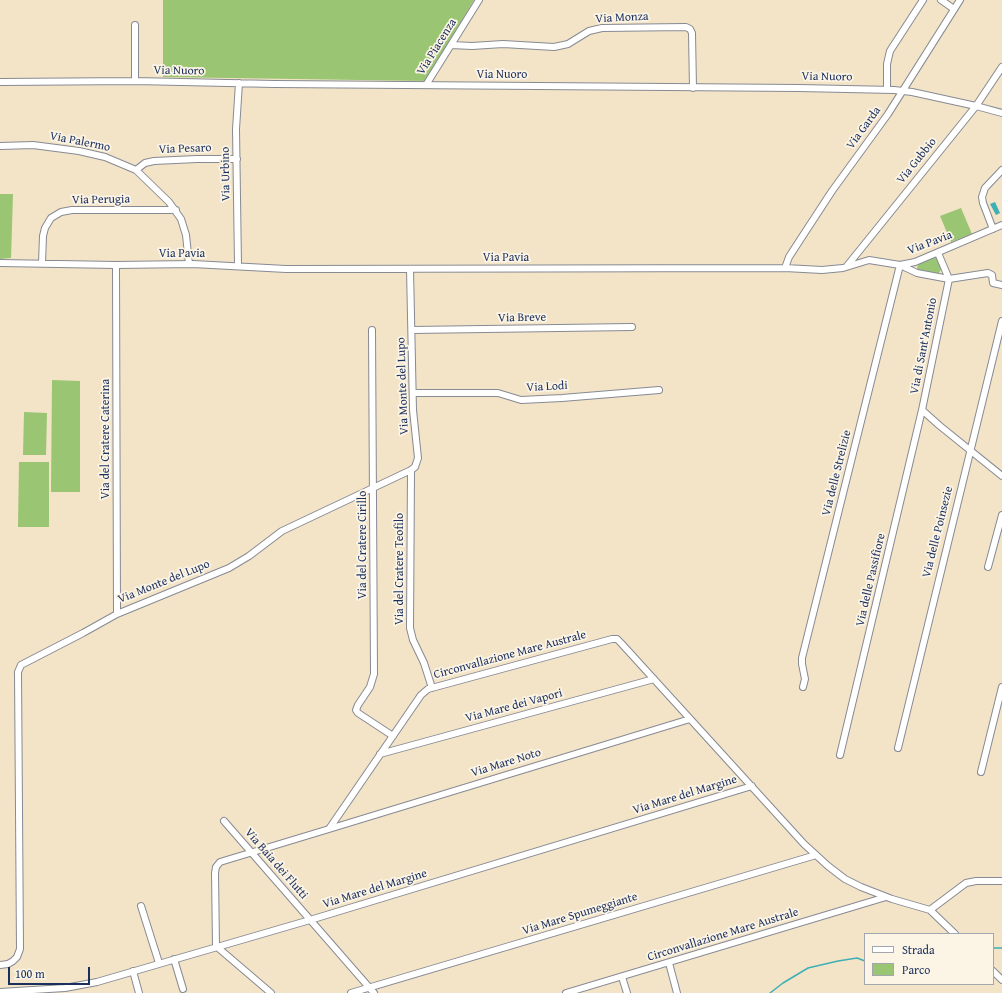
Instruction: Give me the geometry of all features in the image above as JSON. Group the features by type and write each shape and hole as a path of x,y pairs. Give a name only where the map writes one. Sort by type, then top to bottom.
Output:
{"street":[{"name":"Via Piacenza","path":"426,85 479,0"},
{"path":"887,90 887,64 890,51 922,0"},
{"path":"941,0 954,10"},
{"name":"Via Garda","path":"785,268 789,257 804,233 888,114 960,0"},
{"path":"135,25 135,81"},
{"name":"Via Monza","path":"451,44 472,46 502,44 554,47 568,44 589,31 602,28 688,27 692,33 693,88"},
{"name":"Via Gubbio","path":"846,268 976,106 1002,67"},
{"name":"Via Nuoro","path":"0,82 135,81 903,90 1002,113"},
{"name":"Via Urbino","path":"238,265 236,128 239,83"},
{"name":"Via Palermo","path":"0,146 33,145 79,151 110,159 136,170 154,186 176,210 182,220 186,235 189,264"},
{"name":"Via Pesaro","path":"136,170 145,163 154,161 237,159"},
{"path":"993,229 982,197 986,187 1002,170"},
{"name":"Via Perugia","path":"42,263 43,236 45,228 51,218 61,212 72,210 176,210"},
{"name":"Via Pavia","path":"0,263 238,265 286,269 785,268 811,270 846,268 864,260 900,265 915,262 1002,225"},
{"path":"938,253 949,279"},
{"name":"Via del Cratere Caterina","path":"116,265 117,614"},
{"path":"900,265 915,273 949,279 988,273 992,275 993,284 1002,285"},
{"name":"Via delle Strelizie","path":"803,687 805,676 802,658 900,265"},
{"name":"Via Monte del Lupo","path":"0,965 8,964 15,959 20,945 18,672 20,665 83,634 117,614 229,568 249,556 282,531 411,470 416,465 418,460 413,392 410,269"},
{"name":"Via di Sant'Antonio","path":"949,279 922,410 1002,476"},
{"name":"Via delle Poinsezie","path":"898,748 1002,321"},
{"name":"Via Breve","path":"412,330 632,327"},
{"name":"Via del Cratere Cirillo","path":"372,330 374,676 370,688 356,710 358,713 393,736"},
{"name":"Via Lodi","path":"413,392 498,392 521,400 659,390"},
{"name":"Via delle Passifiore","path":"840,755 922,410"},
{"name":"Via del Cratere Teofilo","path":"411,470 410,630 424,663 432,688"},
{"path":"988,567 1002,515"},
{"name":"Circonvallazione Mare Australe","path":"328,829 422,694 432,688 612,639 617,639 816,855 833,870 849,882 886,897 930,910"},
{"name":"Via Mare dei Vapori","path":"380,754 654,680"},
{"path":"981,772 1002,687"},
{"name":"Via Mare Noto","path":"328,829 690,719"},
{"name":"Via Mare del Margine","path":"0,992 50,990 91,983 310,920 752,786"},
{"name":"Via Baia dei Flutti","path":"224,821 372,990"},
{"path":"271,993 216,946 215,869 221,861 328,829"},
{"name":"Via Mare Spumeggiante","path":"351,993 372,990 816,855"},
{"path":"954,933 930,910 966,883 976,881 1002,881"},
{"name":"Circonvallazione Mare Australe","path":"566,993 886,897"},
{"path":"141,906 159,964"},
{"path":"174,959 183,989"},
{"path":"669,963 677,993"},
{"path":"133,971 139,993"},
{"path":"994,972 1002,980"},
{"path":"622,977 627,993"}],"green space":[{"path":"163,0 474,0 426,81 163,77"},
{"path":"0,194 13,194 11,258 0,259"},
{"path":"961,208 972,234 951,242 940,216"},
{"path":"934,257 938,259 942,268 939,273 935,275 918,270 917,268 919,263"},
{"path":"52,380 80,381 80,492 51,492"},
{"path":"24,412 47,413 46,455 23,455"},
{"path":"19,462 49,462 49,527 18,527"}],"water":[{"path":"995,202 1000,213 996,215 990,204"}],"waterway":[{"path":"994,948 1002,948"},
{"path":"770,993 783,983 808,968 857,958 864,961"}]}
